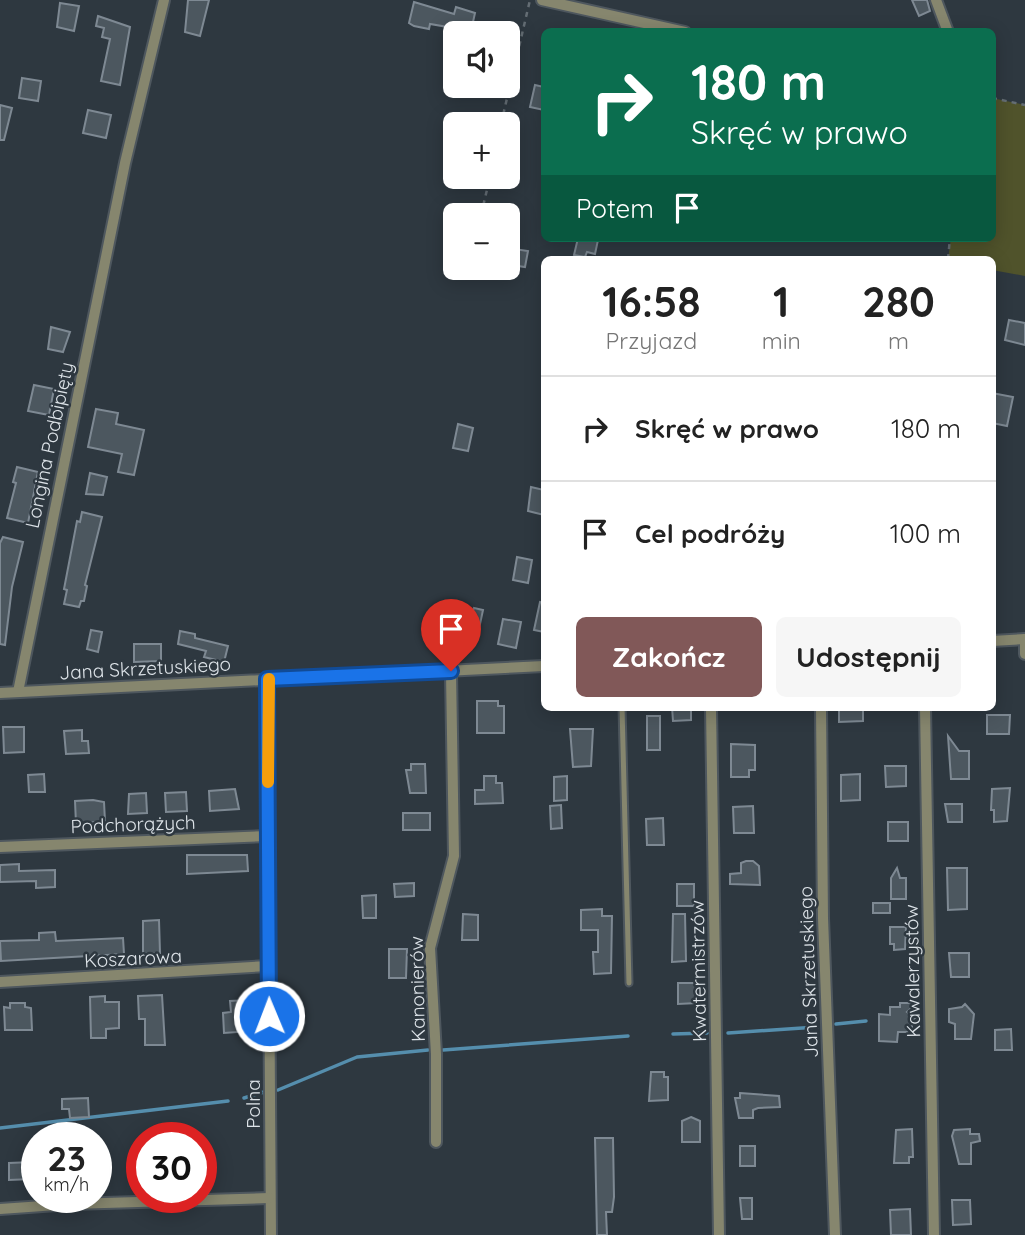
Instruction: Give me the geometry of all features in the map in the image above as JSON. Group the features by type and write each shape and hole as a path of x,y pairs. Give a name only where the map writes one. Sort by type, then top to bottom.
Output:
{"street":[{"name":"Longina Podbipięty","path":"18,692 117,205 164,0"},
{"path":"542,0 667,28"},
{"path":"936,0 946,28"},
{"path":"996,641 1025,639 1025,654"},
{"name":"Jana Skrzetuskiego","path":"0,693 541,666"},
{"name":"Kanonierów","path":"436,1142 436,1054 430,948 433,927 449,884 454,856 451,671"},
{"name":"Polna","path":"267,679 271,1235"},
{"name":"Kwatermistrzów","path":"711,711 719,1235"},
{"name":"Jana Skrzetuskiego","path":"821,711 823,918 835,1235"},
{"name":"Kawalerzystów","path":"925,711 934,1235"},
{"name":"Podchorążych","path":"0,847 268,836"},
{"name":"Koszarowa","path":"0,982 268,966"},
{"path":"0,1209 71,1203 269,1198"}],"lane":[{"path":"622,711 629,983"}],"path":[{"path":"504,112 530,0"},
{"path":"996,99 1025,105"}],"green space":[{"path":"996,99 1025,105 1025,276 996,271 996,256 948,256 950,242 996,242"}],"building":[{"path":"188,0 209,0 200,36 185,32"},
{"path":"912,0 927,0 930,11 919,16"},
{"path":"414,2 454,14 456,7 475,13 473,21 443,21 443,26 430,24 429,29 409,23"},
{"path":"60,3 79,6 74,31 57,27"},
{"path":"98,16 130,27 120,85 101,81 110,39 102,37 104,28 96,26"},
{"path":"22,78 41,81 38,101 19,98"},
{"path":"535,85 541,86 541,109 530,107"},
{"path":"0,105 12,108 4,140 0,140"},
{"path":"88,110 111,115 106,138 83,133"},
{"path":"577,242 598,242 595,254 587,252 585,256 574,255"},
{"path":"520,250 528,251 525,267 520,266"},
{"path":"1009,320 1025,323 1025,345 1005,340"},
{"path":"51,327 70,332 63,352 48,349"},
{"path":"34,385 54,389 49,415 28,411"},
{"path":"996,394 1013,397 1007,426 996,424"},
{"path":"96,409 118,413 116,424 144,430 134,475 118,472 122,454 88,447"},
{"path":"458,424 473,428 468,451 453,448"},
{"path":"17,467 38,472 28,523 7,518"},
{"path":"90,473 107,477 103,495 86,494"},
{"path":"531,487 541,489 541,514 528,511"},
{"path":"82,512 102,517 85,585 84,601 81,601 79,607 64,604 67,590 64,589 77,521 80,522"},
{"path":"3,537 23,542 12,587 5,645 0,644 0,543"},
{"path":"517,557 532,560 528,583 513,580"},
{"path":"540,602 541,631 534,630"},
{"path":"474,608 483,610 477,638 464,635"},
{"path":"503,619 521,622 516,648 498,644"},
{"path":"91,630 102,632 98,652 87,649"},
{"path":"180,631 195,634 195,638 228,646 224,662 204,657 206,651 178,644"},
{"path":"459,633 460,651 436,653 435,635"},
{"path":"134,644 161,644 161,661 134,662"},
{"path":"477,701 498,701 498,706 504,706 504,733 477,733"},
{"path":"672,711 691,711 691,720 673,721"},
{"path":"839,711 863,711 863,721 839,722"},
{"path":"987,715 1010,715 1009,734 987,734"},
{"path":"647,716 660,716 660,750 647,750"},
{"path":"3,727 24,727 24,752 4,753"},
{"path":"570,729 593,729 591,766 573,767"},
{"path":"82,730 82,741 88,741 89,753 66,754 64,731"},
{"path":"948,736 959,751 969,751 969,779 951,779"},
{"path":"731,744 755,745 755,770 749,770 749,777 731,777"},
{"path":"411,764 425,764 426,793 410,793 406,770 411,770"},
{"path":"885,766 906,766 906,786 886,787"},
{"path":"44,774 45,792 29,792 28,775"},
{"path":"860,774 860,800 841,801 841,775"},
{"path":"484,776 496,776 496,783 502,783 503,803 475,804 475,790 484,790"},
{"path":"567,776 567,800 554,801 554,777"},
{"path":"1010,788 1007,821 994,822 994,810 991,810 992,789"},
{"path":"235,789 239,809 210,811 209,791"},
{"path":"186,792 187,811 166,812 165,793"},
{"path":"146,793 147,813 128,814 129,794"},
{"path":"75,801 104,802 105,821 76,824"},
{"path":"945,804 962,804 962,822 948,822"},
{"path":"561,805 562,828 551,829 550,806"},
{"path":"753,806 754,833 734,833 733,807"},
{"path":"403,813 430,813 430,830 403,830"},
{"path":"663,818 664,845 647,845 646,819"},
{"path":"888,822 908,822 908,841 888,841"},
{"path":"187,855 247,855 248,871 187,874"},
{"path":"753,861 759,866 760,885 730,884 730,874 741,873 741,863"},
{"path":"19,864 19,871 55,870 55,887 36,888 36,881 0,882 0,865"},
{"path":"897,868 900,878 906,878 906,899 891,899 891,878"},
{"path":"947,868 967,868 967,909 948,910"},
{"path":"414,883 414,896 395,897 394,884"},
{"path":"677,884 694,884 694,906 677,906"},
{"path":"376,895 376,918 363,918 362,896"},
{"path":"873,903 890,903 890,913 873,913"},
{"path":"602,909 602,916 612,916 611,973 594,974 593,952 598,952 598,930 581,930 581,910"},
{"path":"463,914 478,915 478,940 462,940"},
{"path":"673,914 685,914 686,961 672,962"},
{"path":"159,920 160,953 143,954 143,921"},
{"path":"890,927 906,927 905,949 894,950 894,944 890,944"},
{"path":"55,932 56,941 123,938 124,954 1,961 0,941 39,940 39,933"},
{"path":"389,949 407,949 406,978 389,978"},
{"path":"949,953 969,953 969,977 951,977"},
{"path":"678,983 697,983 697,1003 678,1004"},
{"path":"162,995 165,1045 145,1045 145,1019 139,1019 138,996"},
{"path":"105,996 105,1002 119,1002 119,1028 106,1029 106,1038 91,1038 90,997"},
{"path":"250,1000 251,1031 224,1033 223,1013 231,1012 230,1001"},
{"path":"10,1003 25,1003 25,1007 31,1008 32,1030 5,1030 4,1007 10,1008"},
{"path":"900,1003 917,1003 907,1012 915,1018 912,1020 912,1032 898,1032 897,1042 879,1041 879,1014 890,1015 890,1007 900,1007"},
{"path":"965,1004 974,1014 971,1039 955,1039 955,1024 949,1022 949,1009"},
{"path":"1011,1029 1012,1050 995,1050 995,1030"},
{"path":"651,1072 664,1072 664,1077 668,1077 668,1100 649,1101"},
{"path":"740,1093 779,1096 780,1107 758,1108 753,1110 753,1118 739,1118 735,1098 740,1098"},
{"path":"88,1098 89,1117 70,1118 69,1109 62,1109 62,1099"},
{"path":"691,1117 700,1121 700,1142 682,1142 682,1121"},
{"path":"912,1129 913,1157 909,1157 909,1163 894,1163 896,1130"},
{"path":"970,1129 970,1134 979,1134 980,1141 971,1143 971,1164 959,1164 952,1136 954,1130"},
{"path":"595,1138 613,1138 614,1197 612,1212 606,1212 607,1235 597,1235"},
{"path":"740,1146 755,1146 755,1166 740,1166"},
{"path":"21,1162 21,1179 9,1180 9,1163"},
{"path":"740,1198 752,1198 752,1219 742,1219"},
{"path":"952,1200 970,1200 971,1224 953,1225"},
{"path":"910,1209 911,1235 891,1235 890,1210"}],"waterway":[{"path":"836,1024 866,1021"},
{"path":"728,1033 817,1027"},
{"path":"673,1034 707,1033"},
{"path":"443,1050 628,1036"},
{"path":"278,1090 357,1057 428,1050"},
{"path":"244,1098 264,1092"},
{"path":"0,1128 228,1101"}],"slow traffic":[{"path":"268,782 269,679"}],"route":[{"path":"269,1016 267,679 451,671"}]}
